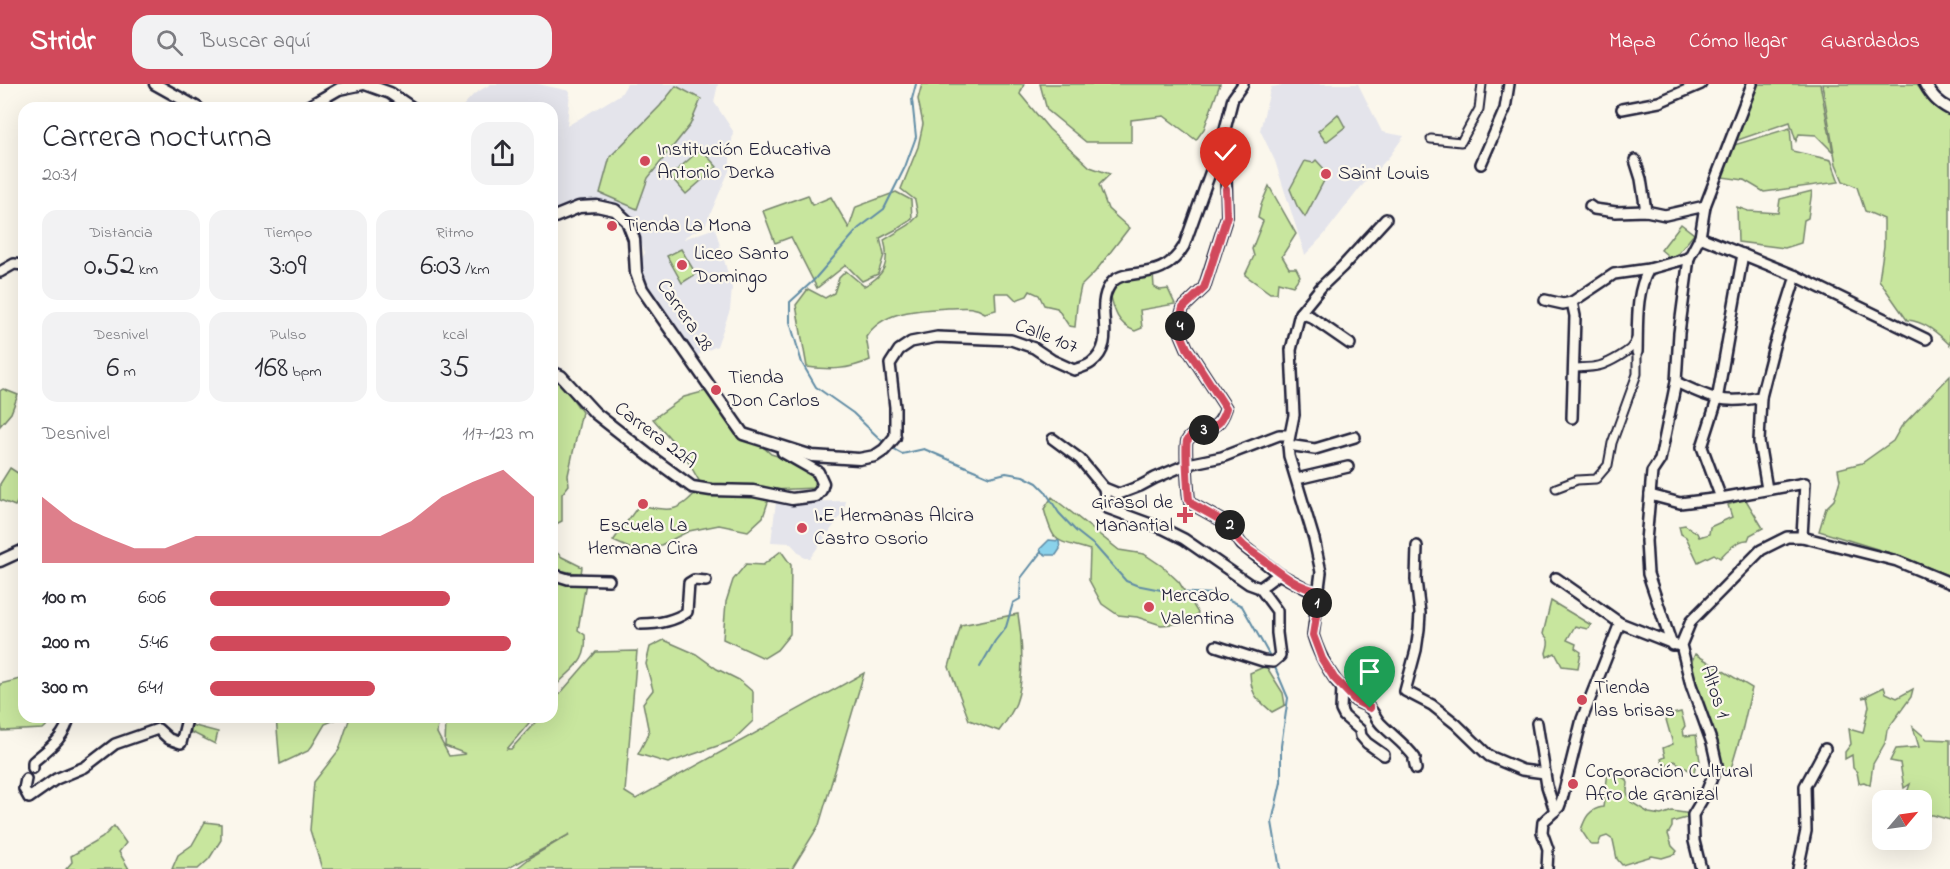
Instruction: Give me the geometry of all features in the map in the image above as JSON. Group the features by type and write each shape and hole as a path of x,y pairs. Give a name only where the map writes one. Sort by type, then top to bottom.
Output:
{"street":[{"path":"155,84 187,102"},
{"path":"316,102 339,89 364,84 390,93 403,102"},
{"name":"Calle 107","path":"773,445 812,456 859,459 875,456 884,450 895,437 895,407 890,364 899,350 911,342 937,337 1011,340 1034,348 1052,360 1074,370 1091,364 1099,355 1106,340 1103,311 1109,285 1115,278 1155,271 1168,266 1177,258 1194,220 1223,137 1233,98 1242,84"},
{"path":"1431,139 1461,141 1479,109 1482,84"},
{"path":"1481,164 1505,109 1509,84"},
{"path":"1622,109 1659,102 1701,84"},
{"path":"1676,645 1648,574 1646,541 1652,472 1660,460 1676,382 1679,333 1689,258 1701,237 1706,206 1752,84"},
{"path":"1926,84 1931,95 1949,108"},
{"path":"1223,137 1226,134 1231,137 1236,147 1226,176 1227,216 1204,288 1183,308 1179,321 1187,348 1226,408 1216,426 1197,432 1188,441 1186,452 1188,494 1192,504 1233,527 1238,533 1237,538 1242,546 1279,574 1307,589 1320,592"},
{"path":"1635,160 1641,179 1646,211"},
{"name":"Carrera 28","path":"558,216 579,207 597,206 615,210 627,221 634,239 636,273 642,290 652,306 743,434 773,445"},
{"path":"1590,206 1594,209 1616,212 1646,211 1665,214 1706,206"},
{"path":"1386,219 1323,285 1300,313 1292,350 1294,415 1289,440 1289,456 1319,562 1320,592 1313,635 1326,666 1356,701 1368,706 1383,726 1408,748 1415,758 1416,769"},
{"path":"1701,237 1796,276 1926,339"},
{"path":"1721,498 1702,447 1717,400 1743,254"},
{"path":"1545,300 1563,304 1572,302 1614,274 1649,269 1689,258"},
{"path":"0,272 14,264 18,264"},
{"path":"1556,488 1577,480 1596,478 1608,465 1612,443 1637,374 1638,309 1643,280 1649,269"},
{"path":"1767,489 1759,442 1761,397 1796,276"},
{"path":"1572,302 1575,315 1572,418"},
{"path":"1300,313 1311,317 1350,344"},
{"path":"1574,368 1589,368 1607,364 1632,349 1638,334"},
{"name":"Carrera 22A","path":"558,375 595,413 692,487 753,491 792,499 816,496 823,483 818,472 773,445"},
{"path":"1676,382 1717,400 1736,401 1761,397"},
{"path":"1053,439 1080,459 1104,488 1116,493 1124,493 1188,464 1222,457 1279,435 1316,448 1355,436"},
{"path":"1297,479 1348,467"},
{"path":"1650,495 1680,503 1805,483 1802,537 1898,561 1950,583"},
{"path":"1104,488 1107,508 1164,529 1184,539 1235,575 1260,588 1277,611 1280,656 1273,662 1216,646"},
{"name":"Altos 1","path":"1701,869 1694,841 1693,815 1718,765 1676,645 1690,621 1761,549 1787,537 1802,537"},
{"path":"1417,546 1416,580 1420,613 1419,629 1406,691 1431,705 1456,724 1489,756 1522,770 1545,773"},
{"path":"0,561 18,553"},
{"path":"1260,588 1279,574"},
{"path":"558,576 568,579 609,580"},
{"path":"1556,578 1620,623 1676,645"},
{"path":"641,624 662,622 681,616 687,612 689,583 694,580 706,581"},
{"path":"1546,869 1548,849 1542,832 1543,822 1555,811 1562,799 1581,719 1620,623"},
{"path":"1342,686 1341,710 1344,716 1360,730 1361,736 1367,743 1384,755"},
{"path":"33,768 33,762 60,738 68,723"},
{"path":"26,779 24,789 29,798 56,779 85,767 115,744 158,729 169,740 181,743 186,723"},
{"path":"1537,723 1545,773 1555,811"},
{"path":"1798,869 1806,831 1805,786 1825,748"}],"shaded area":[{"name":"Institución Educativa Antonio Derka","path":"491,84 538,84 570,91 567,126 621,94 627,84 718,84 714,102 733,131 729,171 705,226 684,239 715,228 732,288 730,310 717,346 693,357 655,304 639,263 645,253 633,221 625,214 596,205 558,220 558,102 467,102 474,94"},
{"name":"Saint Louis","path":"1291,84 1358,84 1382,132 1404,136 1389,157 1360,188 1323,236 1305,255 1275,161 1260,130 1271,87"},
{"name":"I.E Hermanas Alcira Castro Osorio","path":"846,501 843,513 810,558 804,558 790,543 771,542 776,502"}],"green space":[{"path":"922,84 1024,84 1020,94 1049,129 1090,167 1110,174 1099,185 1108,209 1129,228 1095,272 1081,286 1075,327 1069,326 1057,308 1044,305 1039,295 1030,291 1027,296 1016,300 1009,293 995,293 996,310 985,313 967,307 925,310 902,313 882,321 866,337 870,360 854,366 839,368 807,367 796,305 808,289 825,298 834,293 839,278 846,271 864,286 877,278 886,262 884,240 909,225 918,216 915,200 901,189 918,147 923,124 918,99"},
{"path":"1040,84 1220,84 1204,129 1196,140 1164,116 1131,120 1131,142 1086,142 1047,110"},
{"path":"1756,84 1820,84 1833,152 1816,135 1799,134 1796,141 1790,122 1735,141"},
{"path":"1822,84 1922,84 1950,110 1950,345 1925,325 1907,320 1879,280 1884,246 1884,219 1865,211 1857,187 1843,181 1836,164"},
{"path":"676,86 701,99 690,125 648,178 637,209 600,193 610,157 660,106"},
{"path":"1338,114 1345,127 1326,142 1318,131"},
{"path":"1790,128 1792,151 1831,160 1839,182 1764,192 1744,180 1722,177 1734,145"},
{"path":"701,149 717,167 686,194 670,176"},
{"path":"1316,160 1328,173 1305,217 1297,206 1290,189 1305,161 1313,163"},
{"path":"1269,186 1296,234 1282,256 1289,268 1296,268 1300,276 1293,286 1278,282 1277,293 1270,293 1245,275 1254,256 1252,249 1263,221 1258,218"},
{"path":"1812,191 1808,218 1804,220 1801,243 1785,248 1738,242 1737,207 1748,211 1778,213 1780,199"},
{"path":"896,192 911,200 912,219 880,238 884,255 878,274 862,281 846,265 817,288 791,237 775,243 763,211 808,195 812,205 831,197 849,228 856,207"},
{"path":"1681,224 1694,234 1673,260 1661,250"},
{"name":"Liceo Santo Domingo","path":"681,249 696,274 682,283 667,256"},
{"path":"1153,273 1154,287 1160,290 1168,289 1175,304 1140,310 1142,328 1135,331 1120,320 1110,293 1117,280"},
{"path":"1950,376 1950,576 1903,557 1819,531 1826,508 1834,500 1840,480 1838,469 1862,463 1893,441 1901,427"},
{"path":"558,382 562,384 582,412 568,475 569,485 562,494 562,521 558,523"},
{"path":"3,389 18,395 11,413 0,426 0,391"},
{"path":"706,391 722,410 771,454 811,466 815,488 772,490 763,517 748,531 719,525 689,531 659,546 636,551 613,541 639,505 660,509 674,508 687,501 702,486 683,453 653,419 684,397"},
{"path":"10,468 18,473 18,500 15,506 0,500 0,484"},
{"path":"1052,497 1119,550 1144,554 1162,566 1179,582 1198,613 1187,623 1161,625 1137,617 1118,615 1102,604 1089,580 1090,550 1063,542 1050,529 1044,509"},
{"path":"1746,500 1763,528 1750,535 1748,540 1733,546 1720,558 1714,554 1698,562 1686,537 1681,534 1679,526 1685,525 1699,537 1709,534 1710,527 1732,517 1728,505"},
{"path":"781,551 791,565 790,634 777,650 764,658 723,639 726,602 733,580 746,564 763,565"},
{"path":"558,554 582,567 581,574 558,570"},
{"path":"558,576 586,582 578,630 585,635 584,654 558,684"},
{"path":"1551,601 1591,625 1587,629 1575,626 1567,640 1576,644 1575,648 1581,652 1578,668 1562,666 1555,653 1547,657 1548,641 1543,634"},
{"path":"1018,614 1021,683 1014,707 999,731 969,720 949,667 961,625"},
{"path":"664,640 696,654 717,669 739,680 753,692 753,721 732,741 668,763 638,754 649,733 643,703 653,690 646,664 650,647"},
{"path":"637,651 625,792 636,799 864,673 819,825 792,869 516,869 570,834 507,869 322,869 310,830 314,782 339,750 348,723 438,723 437,733 449,756 466,754 445,746 446,723 529,723 507,749 511,749 535,723 558,723 558,696 596,652"},
{"path":"1695,654 1752,688 1730,772 1724,770 1720,762 1690,666"},
{"path":"1266,666 1283,693 1285,705 1272,712 1255,696 1250,673"},
{"path":"18,680 18,723 50,723 43,729 2,731 0,684"},
{"path":"1884,687 1886,693 1897,698 1913,689 1911,697 1887,730 1885,743 1873,764 1870,785 1864,782 1859,783 1857,772 1853,768 1852,755 1845,759 1845,752 1851,744 1849,729 1863,733 1869,706 1867,697 1862,698"},
{"path":"1681,712 1685,726 1684,736 1696,735 1700,761 1696,762 1694,773 1674,761 1664,766 1661,759 1665,757 1663,748 1673,744 1665,716"},
{"path":"277,723 327,723 308,751 280,764"},
{"path":"191,725 218,732 215,744 191,732"},
{"path":"1913,727 1927,739 1950,740 1950,820 1932,815 1932,790 1908,790 1910,784 1904,788 1900,763 1890,761 1896,749 1919,747"},
{"path":"1608,773 1626,779 1631,802 1649,813 1661,815 1672,811 1691,814 1672,822 1668,834 1672,846 1677,851 1675,854 1662,858 1652,856 1622,865 1617,859 1613,840 1607,836 1601,838 1598,845 1591,845 1581,830 1588,815 1603,807"},
{"path":"205,822 221,824 221,840 209,859 198,869 172,869 178,855 192,845"},
{"path":"114,826 126,843 119,852 129,869 66,869 72,862 71,856 102,838"}],"water":[{"path":"1049,540 1059,541 1060,549 1056,555 1046,555 1041,552 1040,549"}],"waterway":[{"path":"884,443 853,413 816,387 802,363 790,322 790,302 813,281 859,228 884,209 905,167 916,137 912,99 916,84"},
{"path":"891,448 902,454 924,449 990,477 1006,473 1023,476 1037,483 1059,513 1095,546 1126,581 1171,592 1217,594 1242,606 1272,660"},
{"path":"980,667 1006,627 1013,603 1020,599 1021,578 1041,552"},
{"path":"1274,665 1288,698 1281,746 1281,782 1272,822 1280,869"}],"place":[{"name":"Institución Educativa Antonio Derka","path":"645,161"},
{"name":"Saint Louis","path":"1326,174"},
{"name":"Tienda La Mona","path":"612,226"},
{"name":"Liceo Santo Domingo","path":"682,265"},
{"name":"Tienda Don Carlos","path":"716,390"},
{"name":"Escuela La Hermana Cira","path":"643,504"},
{"name":"Girasol de Manantial","path":"1185,515"},
{"name":"I.E Hermanas Alcira Castro Osorio","path":"802,528"},
{"name":"Mercado Valentina","path":"1149,607"},
{"name":"Tienda las brisas","path":"1582,700"},
{"name":"Corporación Cultural Afro de Granizal","path":"1573,784"}],"route":[{"path":"1226,189 1227,216 1204,288 1183,308 1179,321 1187,348 1226,408 1216,426 1197,432 1188,441 1186,452 1189,499 1192,504 1233,527 1238,533 1237,538 1242,546 1253,552 1279,574 1307,589 1320,592 1313,635 1322,659 1334,678 1356,701 1370,708"}]}
